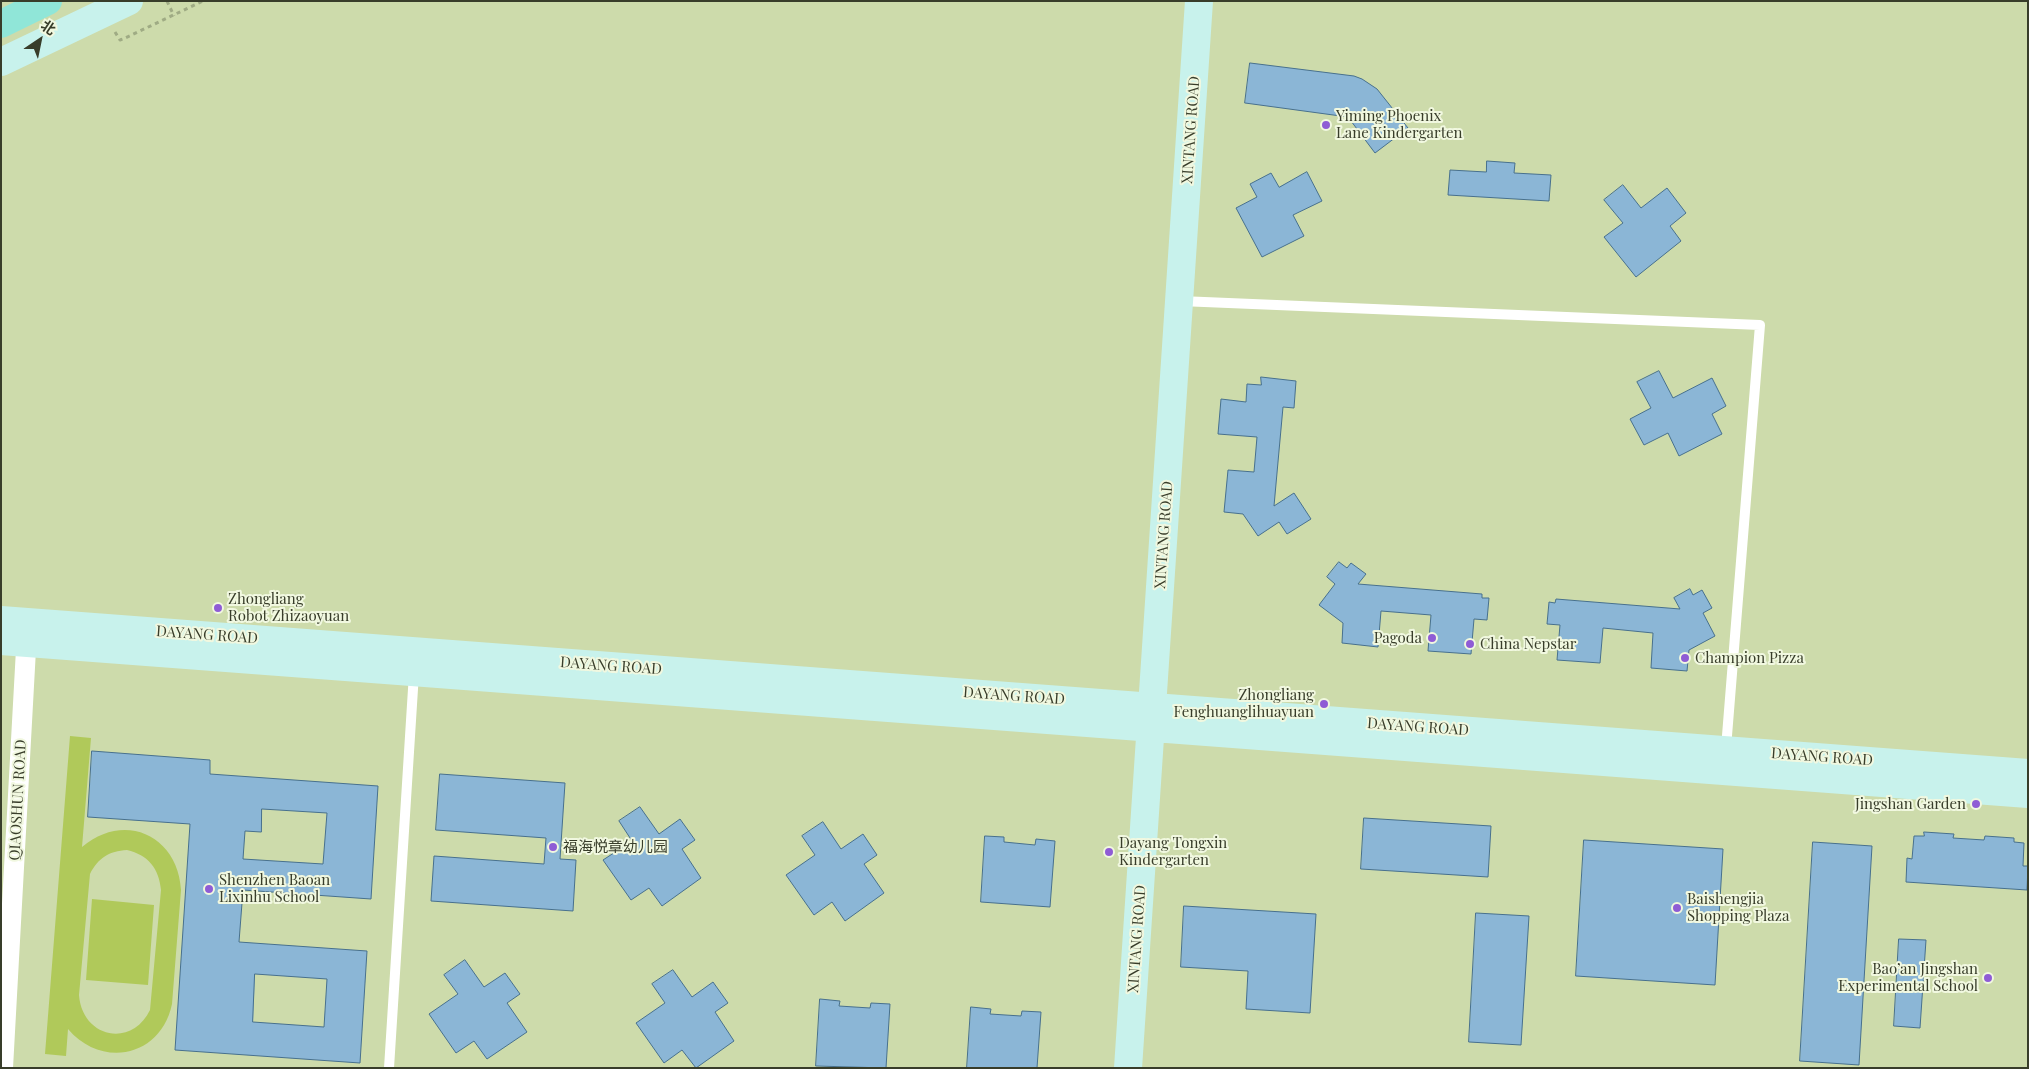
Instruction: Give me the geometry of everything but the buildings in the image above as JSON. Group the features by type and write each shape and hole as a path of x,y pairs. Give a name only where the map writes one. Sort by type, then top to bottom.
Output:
{"main road":[{"path":"1,24 48,1"}],"street":[{"path":"1,62 129,1"},
{"name":"XINTANG ROAD","path":"1128,1068 1199,1"},
{"name":"DAYANG ROAD","path":"1,620 19,635 414,672 1726,750 2028,773"},
{"name":"DAYANG ROAD","path":"19,635 1152,717 2028,794"},
{"name":"QIAOSHUN ROAD","path":"4,1068 19,635"}],"lane":[{"path":"1179,301 1760,325 1726,750"},
{"path":"389,1068 414,672"}],"path":[{"path":"167,1 174,16"},
{"path":"115,32 120,40 123,39 203,1"}],"green space":[{"path":"70,736 91,738 82,847 98,836 115,831 131,830 146,834 159,843 170,855 178,871 181,890 172,1004 166,1022 156,1036 143,1046 129,1051 113,1053 97,1049 82,1042 68,1029 66,1056 45,1054","holes":["127,850 146,859 155,869 161,890 150,1010 142,1022 131,1030 120,1033 108,1033 89,1021 82,1009 79,995 90,874 105,856"]},
{"path":"92,899 154,905 148,985 86,980"}],"place":[{"name":"Yiming Phoenix Lane Kindergarten","path":"1326,125"},
{"name":"Zhongliang Robot Zhizaoyuan","path":"218,608"},
{"name":"Pagoda","path":"1432,638"},
{"name":"China Nepstar","path":"1470,644"},
{"name":"Champion Pizza","path":"1685,658"},
{"name":"Zhongliang Fenghuanglihuayuan","path":"1324,704"},
{"name":"Jingshan Garden","path":"1976,804"},
{"name":"福海悦章幼儿园","path":"553,847"},
{"name":"Dayang Tongxin Kindergarten","path":"1109,852"},
{"name":"Shenzhen Baoan Lixinhu School","path":"209,889"},
{"name":"Baishengjia Shopping Plaza","path":"1677,908"},
{"name":"Bao’an Jingshan Experimental School","path":"1988,978"}]}
